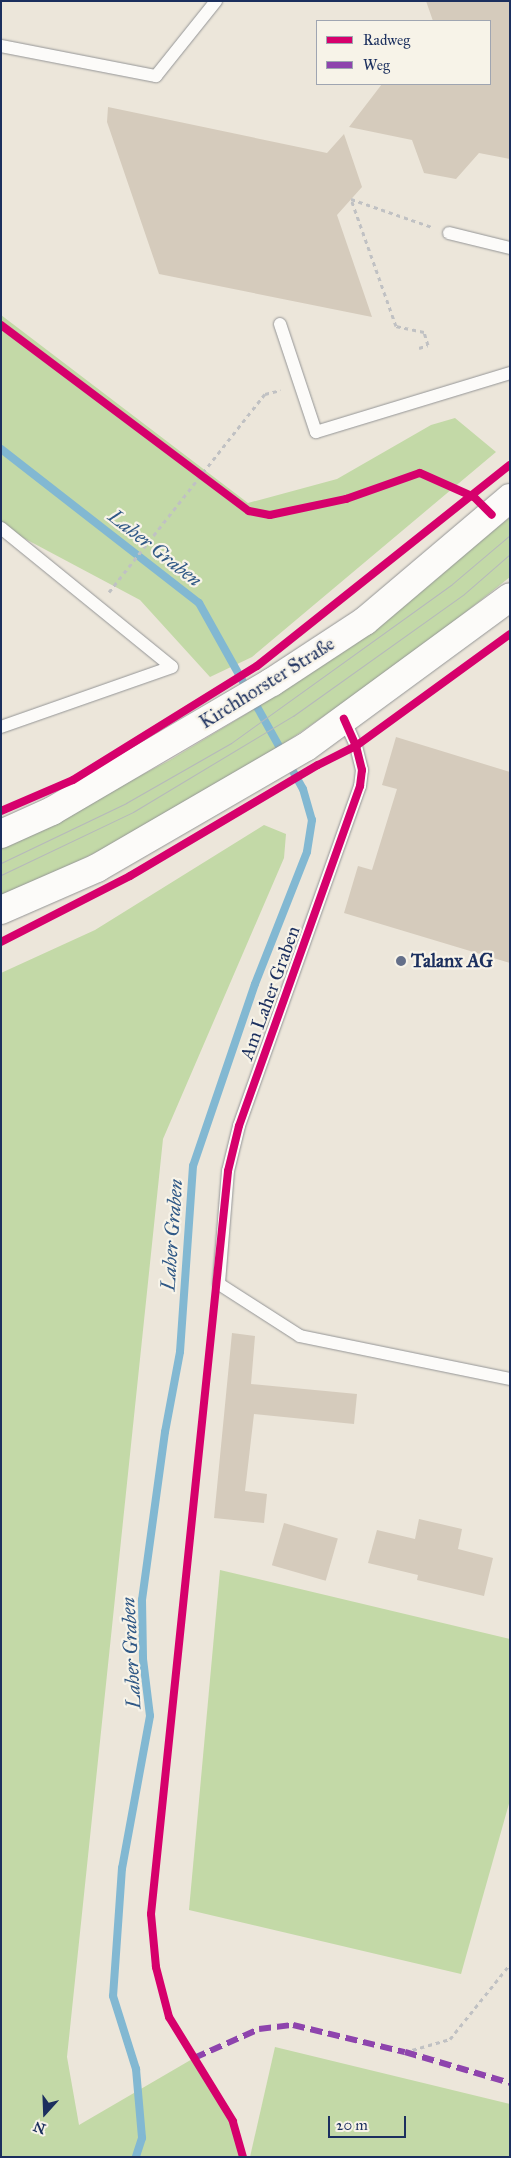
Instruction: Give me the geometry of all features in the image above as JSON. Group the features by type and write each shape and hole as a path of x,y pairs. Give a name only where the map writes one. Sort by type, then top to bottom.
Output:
{"main road":[{"name":"Kirchhorster Straße","path":"1,834 52,811 218,715 365,621 510,498"},
{"path":"1,910 97,868 306,747 510,597"}],"lane":[{"path":"1,46 156,76 216,1"},
{"path":"449,233 510,248"},
{"path":"280,324 316,432 510,372"},
{"path":"1,528 172,666 1,727"},
{"name":"Am Laher Graben","path":"344,719 358,754 362,770 360,786 239,1126 228,1172 219,1284 300,1336 510,1379"}],"path":[{"path":"419,348 428,344 424,332 396,326 351,199 449,233"},
{"path":"98,606 266,394 300,385"},
{"path":"405,2052 450,2039 510,1964"}],"green space":[{"path":"1,315 248,503 337,479 431,425 455,418 496,452 252,657 210,677 140,600 1,526"},
{"path":"510,517 510,577 409,657 285,743 115,843 1,899 1,849 170,760 246,714 353,642"},
{"path":"264,825 286,834 284,858 163,1139 67,2057 79,2125 194,2058 233,2121 243,2157 1,2157 1,973 95,930"},
{"path":"220,1570 510,1639 510,1800 461,1974 189,1910"},
{"path":"275,2047 510,2104 510,2157 250,2157"}],"building":[{"path":"426,1 510,1 510,159 479,153 456,179 424,173 412,140 349,127 381,85 491,85 491,20 433,20"},
{"path":"108,107 327,153 344,134 362,187 337,215 372,317 159,274 107,122"},
{"path":"396,737 510,772 510,963 344,913 358,866 372,870 397,789 382,785"},
{"path":"232,1333 255,1336 251,1384 357,1394 354,1424 254,1414 245,1491 267,1494 264,1523 214,1518"},
{"path":"419,1519 462,1529 458,1549 493,1558 484,1596 417,1580 418,1575 368,1563 377,1530 415,1539"},
{"path":"284,1523 338,1538 326,1581 272,1565"}],"waterway":[{"name":"Laher Graben","path":"1,449 199,603 303,789 312,820 307,852 255,984 193,1166 180,1352 165,1432 142,1600 143,1659 150,1716 122,1868 113,1996 136,2069 142,2138 136,2157"}],"tram line":[{"path":"1,863 126,803 231,743 452,584 510,535"},
{"path":"1,875 133,812 293,716 464,594 510,554"}],"marked path":[{"path":"194,2058 259,2029 293,2025 405,2052 510,2083"}],"cycle path":[{"path":"1,325 249,511 270,515 346,499 420,473 474,497 492,515"},
{"path":"1,811 73,780 257,666 510,465"},
{"path":"1,942 130,876 318,765 356,746 510,634"},
{"path":"243,2157 233,2121 169,2017 156,1967 151,1914 228,1171 239,1126 360,786 362,770 356,746 344,719"}],"place":[{"name":"Talanx AG","path":"401,961"}]}
